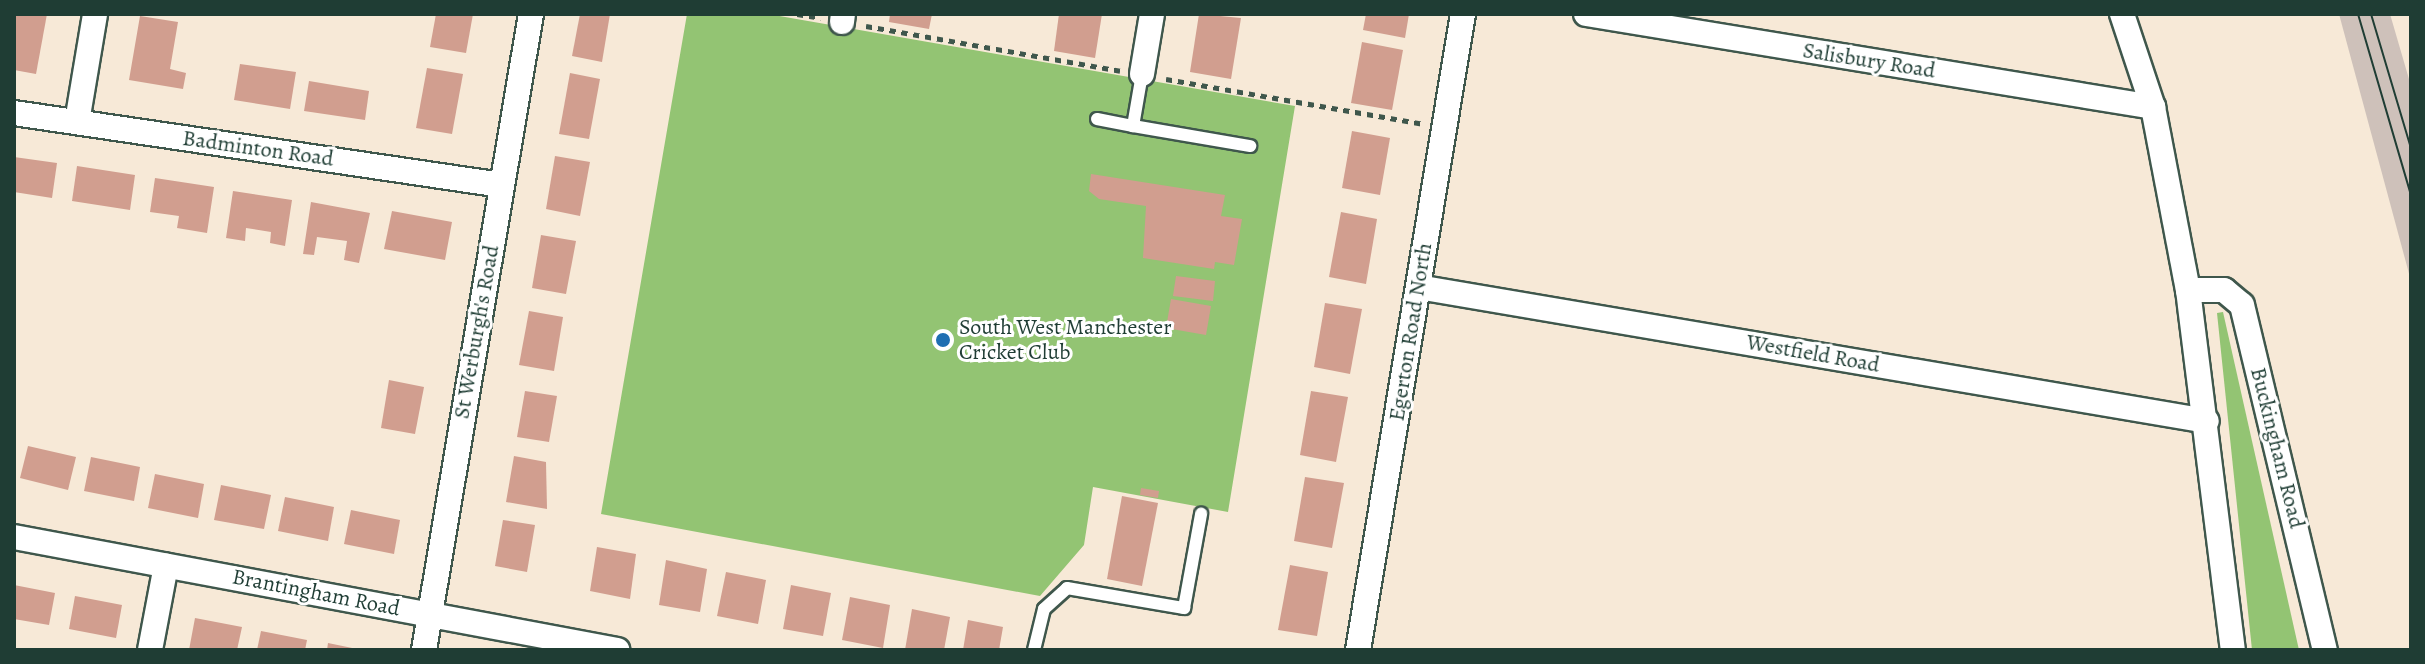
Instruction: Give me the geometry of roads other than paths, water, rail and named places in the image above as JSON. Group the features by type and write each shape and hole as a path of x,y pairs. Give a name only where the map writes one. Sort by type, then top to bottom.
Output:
{"street":[{"path":"77,122 95,14"},
{"name":"St Werburgh's Road","path":"424,650 531,14"},
{"path":"1142,74 1152,14"},
{"name":"Egerton Road North","path":"1358,650 1463,14"},
{"name":"Salisbury Road","path":"1586,14 2153,107"},
{"path":"2122,14 2153,107 2188,290 2207,421 2233,650"},
{"name":"Badminton Road","path":"14,113 502,185"},
{"name":"Westfield Road","path":"1418,287 2207,421"},
{"name":"Buckingham Road","path":"2188,290 2224,290 2242,305 2325,650"},
{"name":"Brantingham Road","path":"14,537 618,650"},
{"path":"150,650 166,565"}],"lane":[{"path":"1133,126 1142,74"},
{"path":"1097,119 1250,146"},
{"path":"1034,650 1044,609 1067,588 1184,608 1201,514"}],"tram line":[{"path":"2358,14 2411,195"},
{"path":"2371,14 2411,148"}],"place":[{"name":"South West Manchester Cricket Club","path":"943,340"}]}
